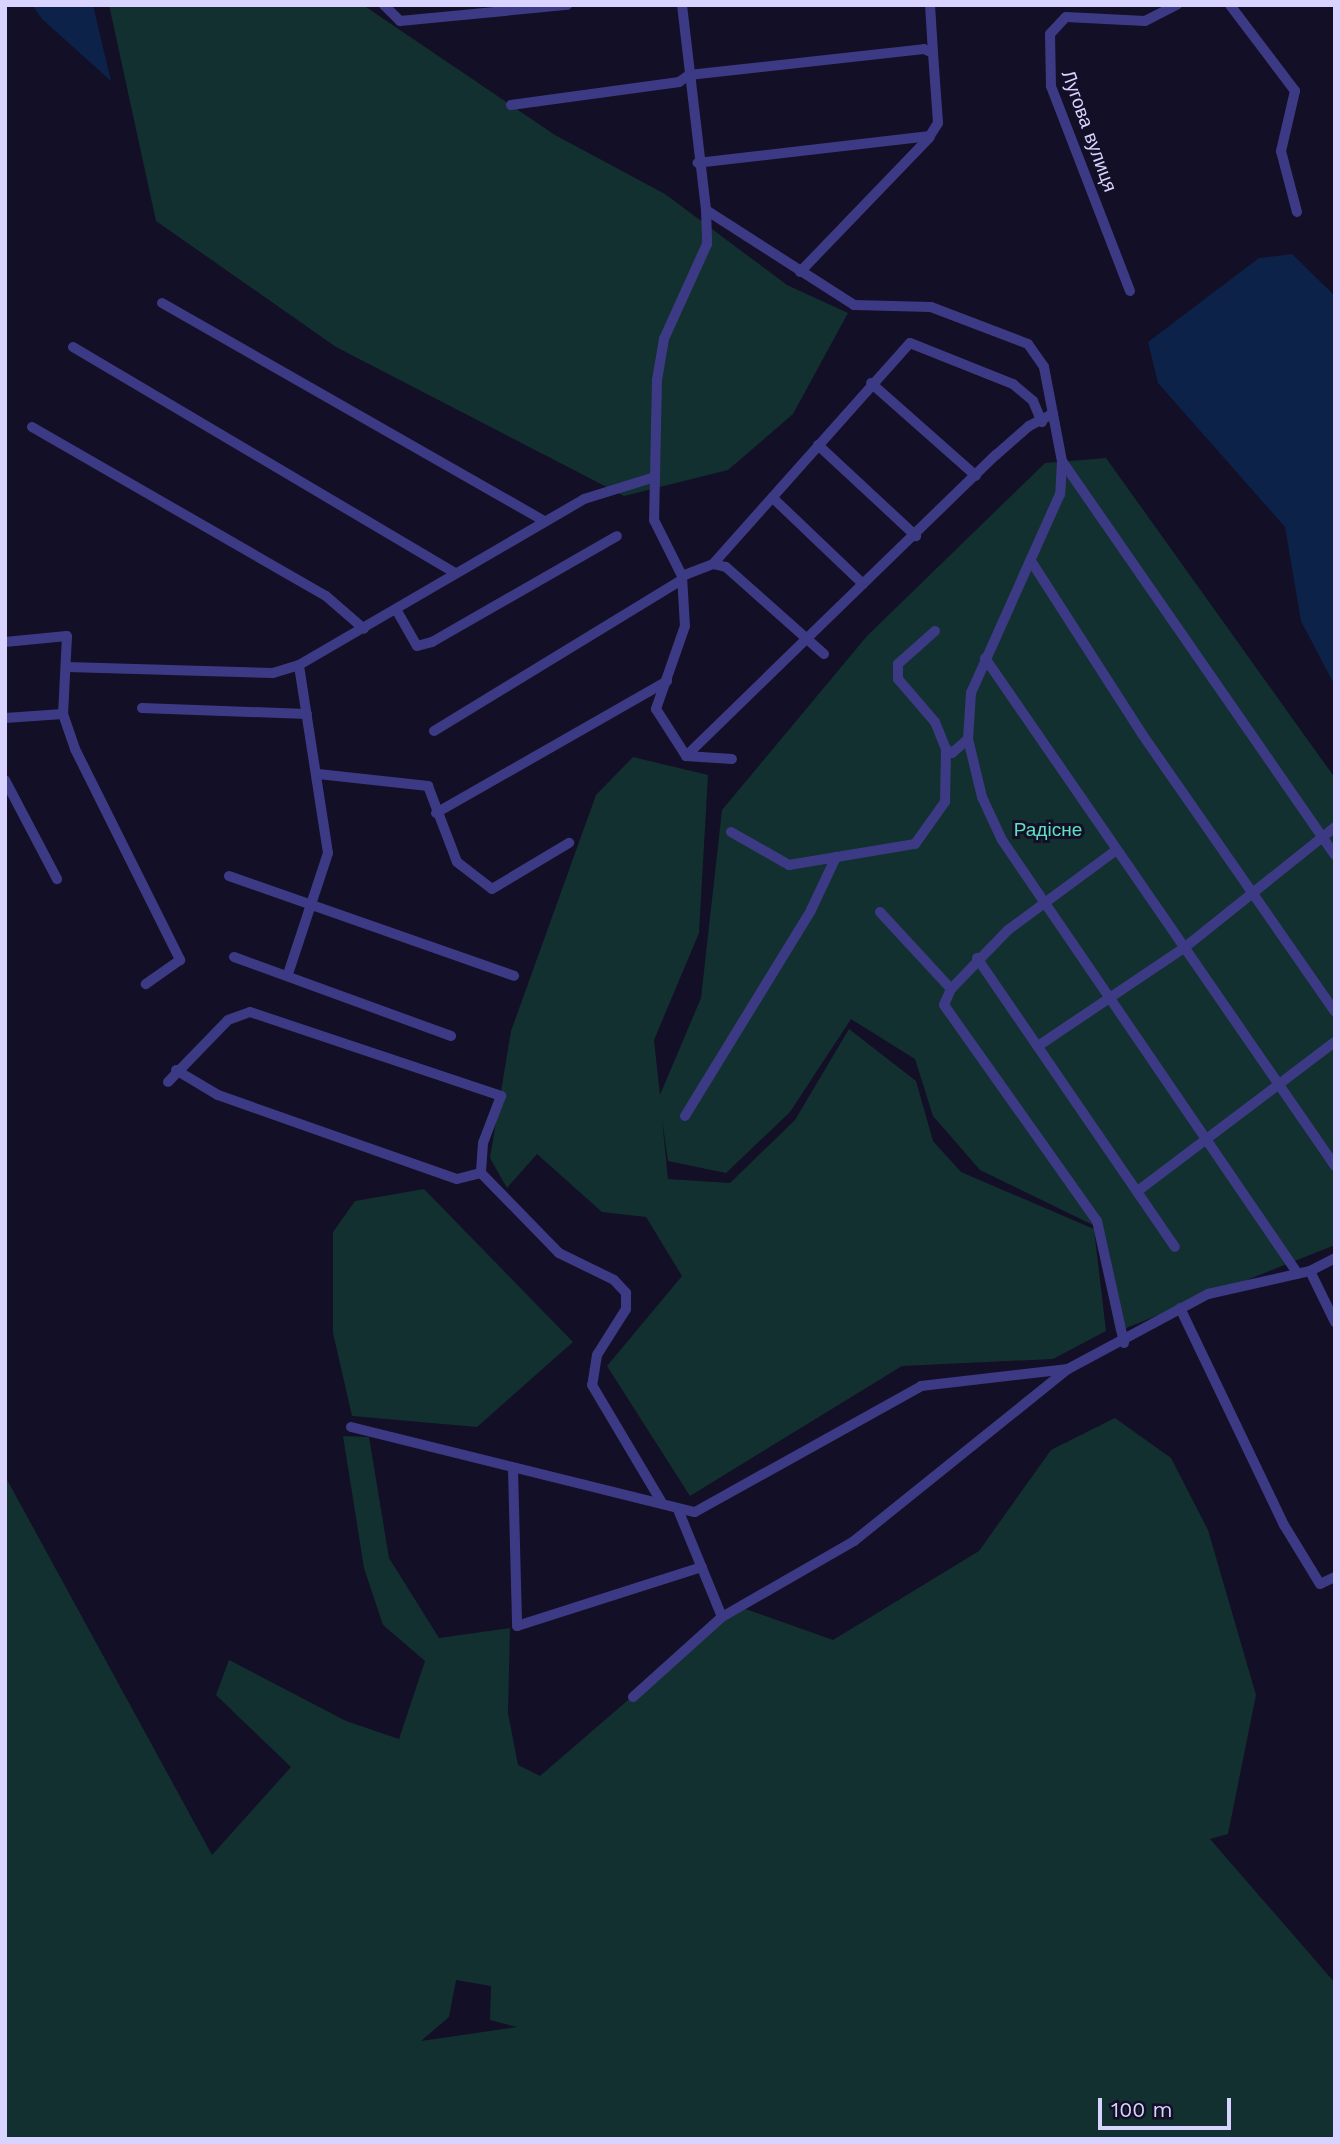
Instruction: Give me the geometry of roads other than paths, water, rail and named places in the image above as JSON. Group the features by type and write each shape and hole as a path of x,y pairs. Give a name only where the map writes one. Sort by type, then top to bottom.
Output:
{"street":[{"path":"384,5 400,21 567,5"},
{"path":"682,5 698,163 706,210 699,272 664,339 652,478 654,520 681,578 685,626 656,709 686,755"},
{"path":"800,272 930,136 938,123 930,5"},
{"path":"1090,10 1145,21 1177,5"},
{"path":"1230,5 1295,90 1281,151 1297,212"},
{"name":"Лугова вулиця","path":"1090,10 1055,25 1048,67 1130,291"},
{"path":"511,105 679,82 689,75 924,49 933,53"},
{"path":"698,163 930,136"},
{"path":"706,210 854,305 931,307 1028,344 1044,367 1062,461 1060,494 971,693 968,739 982,797 1002,840 1112,997 1298,1274"},
{"path":"162,303 544,522"},
{"path":"434,731 681,578 713,564 774,499 901,349 920,343 1013,384 1033,401 1042,422"},
{"path":"73,348 455,573"},
{"path":"871,383 976,477"},
{"path":"686,755 1029,426 1042,422 1053,414"},
{"path":"32,427 326,596 364,629"},
{"path":"818,445 916,536"},
{"path":"1062,461 1335,855"},
{"path":"67,667 273,673 299,665 397,611 455,573 584,499 652,478"},
{"path":"774,499 863,584"},
{"path":"397,611 417,646 432,642 617,536"},
{"path":"1031,561 1252,893 1335,1012"},
{"path":"713,564 726,566 824,654"},
{"path":"935,631 897,671 946,748 951,752 968,739"},
{"path":"5,642 67,636 63,714 180,960 146,984"},
{"path":"985,658 1115,851 1335,1166"},
{"path":"288,974 328,853 318,774 299,665"},
{"path":"436,813 668,680"},
{"path":"142,708 307,714"},
{"path":"5,718 63,714"},
{"path":"731,832 789,865 923,838 945,802 946,748"},
{"path":"686,755 732,759"},
{"path":"318,774 428,786 436,813 457,862 492,889 569,843"},
{"path":"5,780 57,879"},
{"path":"1038,1046 1184,948 1335,827"},
{"path":"1115,851 1045,902 977,958 951,989 944,1005 1097,1221 1124,1343"},
{"path":"685,1116 811,910 836,857"},
{"path":"229,876 313,900 514,976"},
{"path":"880,912 951,989"},
{"path":"234,957 288,974 450,1036"},
{"path":"977,958 1139,1190 1175,1247"},
{"path":"168,1082 176,1070 241,1012 296,1027 501,1096 483,1143 481,1173 559,1253 614,1280 626,1293 626,1309 597,1355 592,1385 662,1503"},
{"path":"1139,1190 1277,1083 1335,1042"},
{"path":"176,1070 218,1095 457,1179 481,1173"},
{"path":"633,1697 722,1617 854,1541 1068,1369 1124,1343 1208,1294 1310,1271 1335,1258"},
{"path":"1310,1271 1335,1322"},
{"path":"1180,1308 1284,1525 1320,1584 1335,1577"},
{"path":"351,1427 458,1450 513,1469 662,1503 679,1512 711,1506 878,1404 921,1386 1068,1369"},
{"path":"513,1469 517,1626 702,1567"},
{"path":"679,1512 722,1617"}],"water":[{"path":"32,5 93,5 111,81 42,19"},
{"path":"1292,254 1335,296 1335,686 1301,621 1285,527 1158,383 1148,342 1259,258"}],"park label":[{"name":"Радісне","path":"1048,830"}]}
